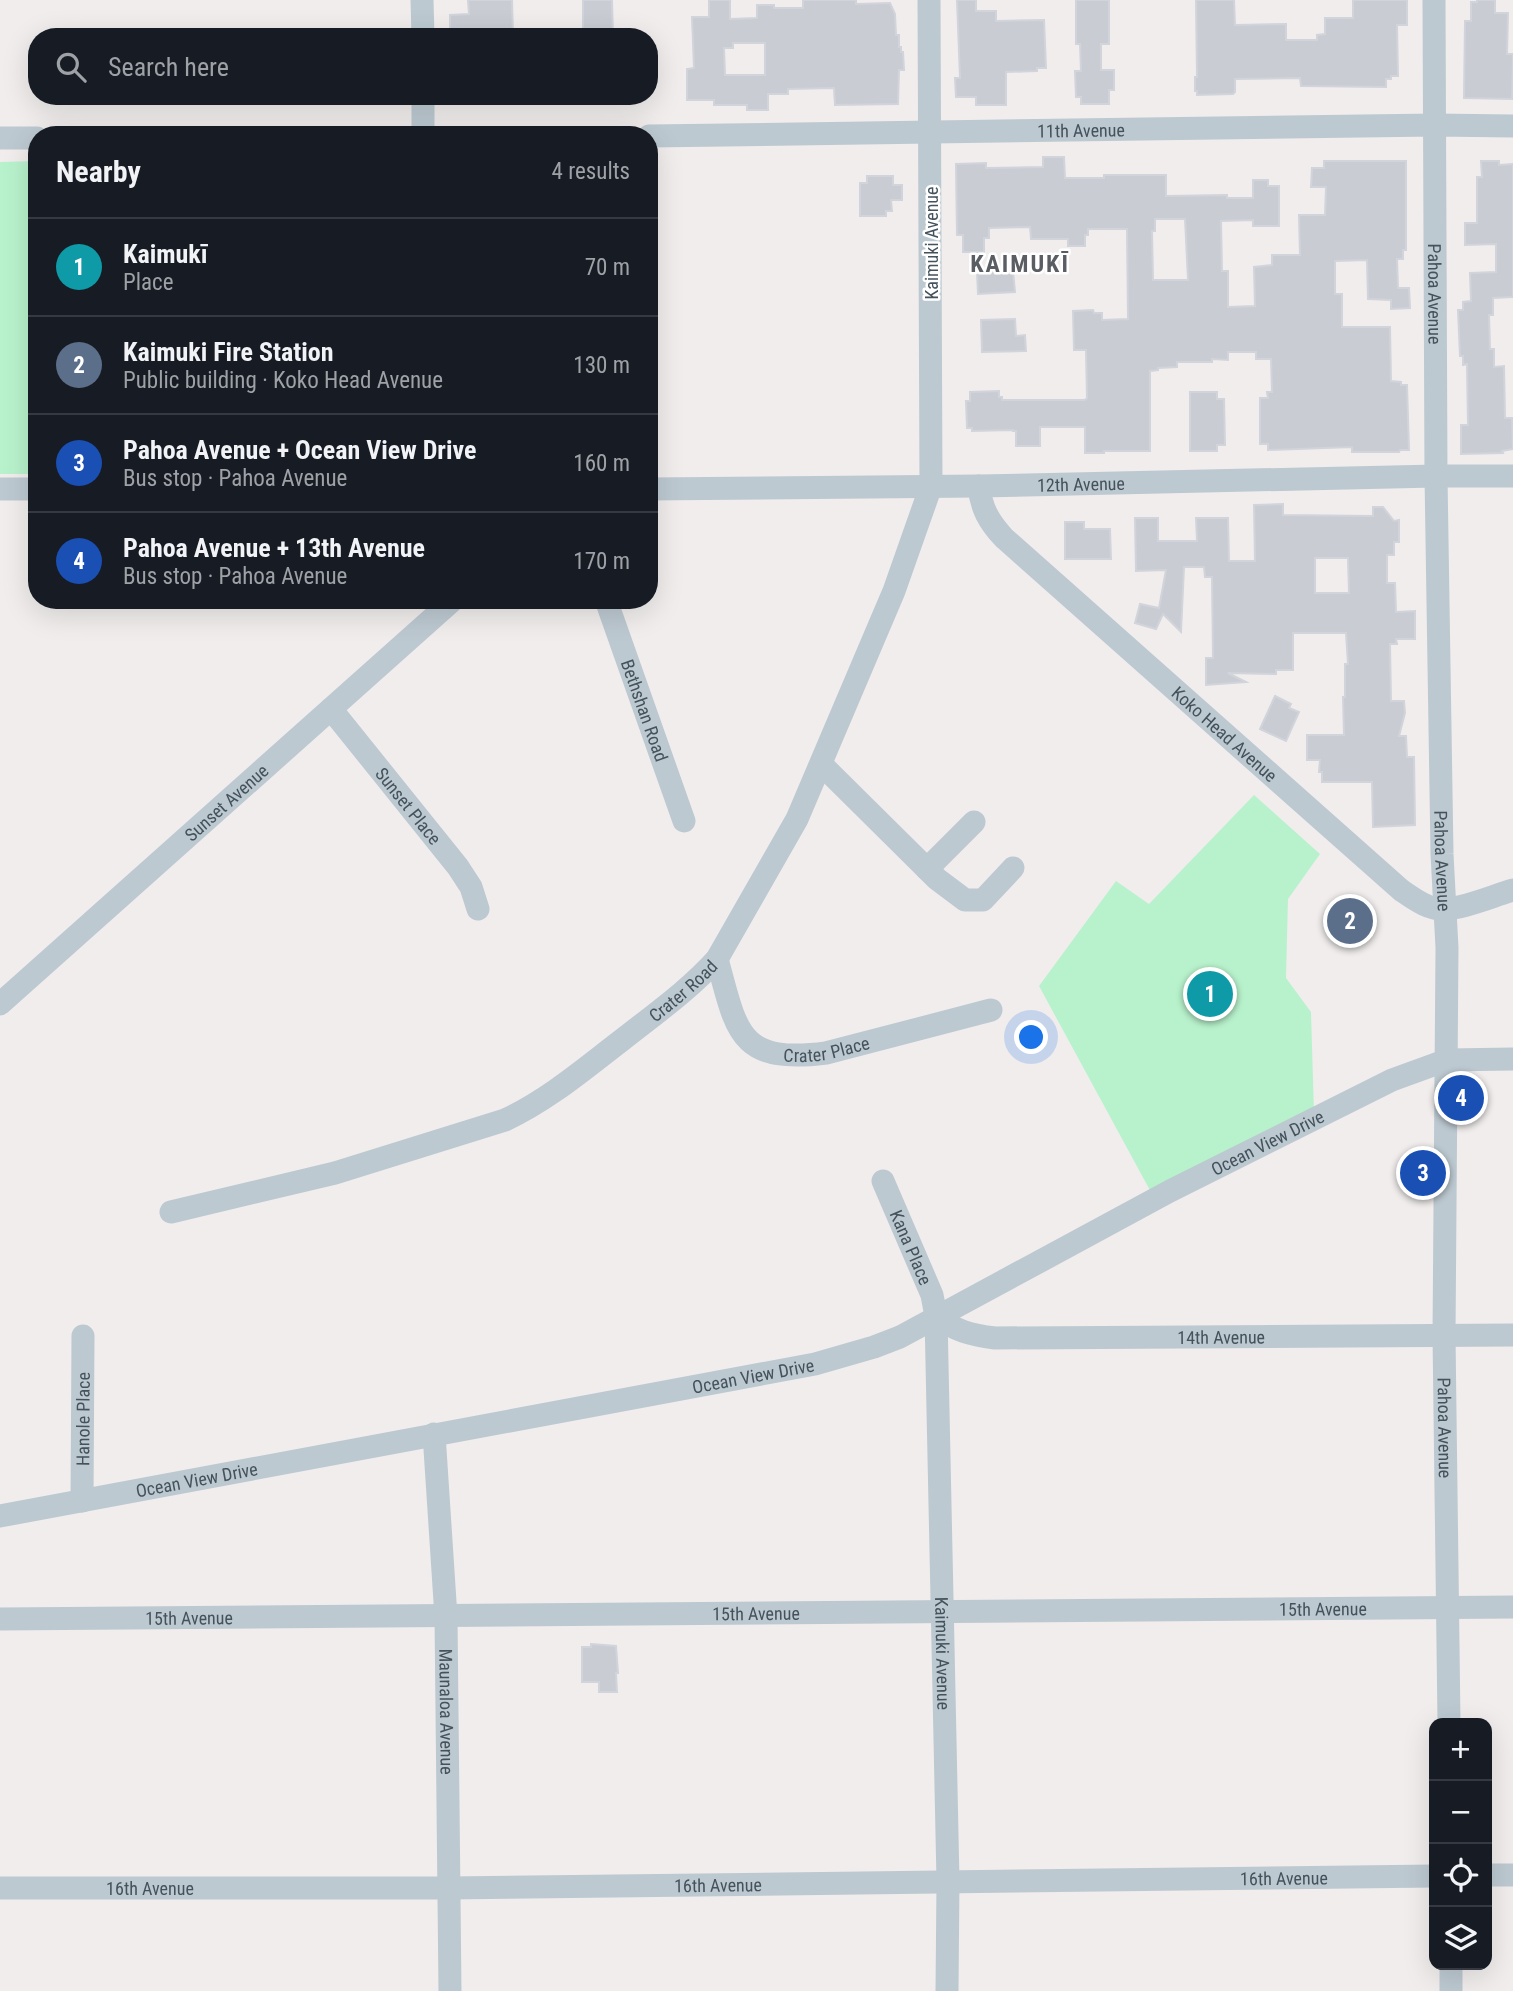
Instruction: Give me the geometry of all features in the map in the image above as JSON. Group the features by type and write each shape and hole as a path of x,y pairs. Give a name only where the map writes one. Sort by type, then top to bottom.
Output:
{"street":[{"path":"422,0 423,28"},
{"name":"Kaimuki Avenue","path":"929,0 931,486"},
{"name":"Pahoa Avenue","path":"1434,0 1436,476 1442,854 1446,910 1444,1335 1448,1718"},
{"path":"423,105 423,126"},
{"name":"11th Avenue","path":"658,136 1513,126"},
{"path":"0,138 28,138"},
{"name":"12th Avenue","path":"658,489 1513,476"},
{"name":"Crater Road","path":"171,1212 335,1173 505,1120 528,1110 701,977 717,959 797,819 894,591 931,486"},
{"name":"Koko Head Avenue","path":"979,486 985,514 1003,538 1401,890 1428,906 1446,910"},
{"path":"0,489 28,489"},
{"name":"Sunset Avenue","path":"0,1004 443,609"},
{"name":"Bethshan Road","path":"609,609 684,821"},
{"name":"Sunset Place","path":"331,709 458,867 471,887 478,908"},
{"path":"821,764 937,879 965,900 984,900 1013,868"},
{"path":"927,869 974,822"},
{"path":"1446,910 1513,890"},
{"name":"Crater Place","path":"717,959 739,1030 750,1042 764,1051 783,1056 826,1053 991,1010"},
{"name":"Ocean View Drive","path":"0,1516 815,1364 874,1347 900,1337 1170,1191 1392,1080 1447,1060 1513,1059"},
{"name":"Kana Place","path":"883,1181 932,1295 936,1316"},
{"name":"Kaimuki Avenue","path":"936,1316 948,1881 947,1991"},
{"name":"14th Avenue","path":"936,1316 967,1333 995,1338 1513,1335"},
{"name":"Hanole Place","path":"82,1501 83,1336"},
{"name":"Maunaloa Avenue","path":"434,1434 446,1617 450,1991"},
{"name":"15th Avenue","path":"0,1619 1513,1607"},
{"path":"1492,1875 1513,1875"},
{"name":"16th Avenue","path":"0,1888 449,1888 1429,1876"},
{"path":"1451,1970 1451,1991"}],"green space":[{"path":"28,161 28,474 0,474 0,162"},
{"path":"1254,795 1320,854 1288,899 1286,978 1311,1012 1314,1113 1152,1194 1039,986 1116,881 1149,904"}],"building":[{"path":"468,0 512,0 513,28 450,28 450,15 469,14"},
{"path":"583,0 612,0 613,28 583,28"},
{"path":"709,0 730,0 730,19 757,18 757,5 803,8 803,0 856,0 856,4 890,3 895,14 899,47 903,52 904,70 899,70 898,104 835,105 834,88 788,89 788,94 768,94 768,110 747,110 747,105 714,105 714,100 687,100 687,69 694,68 692,17 709,17","holes":["733,43 765,43 765,75 725,75 724,48 733,48"]},
{"path":"957,0 976,0 976,11 996,11 996,21 1044,20 1046,68 1006,72 1006,105 976,105 976,97 956,97 955,78 960,78"},
{"path":"1076,0 1109,0 1109,44 1101,44 1101,70 1114,70 1114,90 1109,90 1109,104 1081,104 1081,97 1076,97 1075,71 1081,71 1080,44 1076,44"},
{"path":"1196,0 1234,0 1235,25 1286,24 1286,40 1317,40 1317,35 1325,34 1325,18 1353,18 1353,0 1407,0 1407,25 1397,25 1398,76 1386,79 1386,87 1301,86 1300,78 1235,79 1233,94 1197,95"},
{"path":"1495,0 1495,13 1508,13 1507,54 1513,54 1512,99 1464,98 1465,21 1471,21 1471,2"},
{"path":"1043,157 1064,157 1065,178 1166,175 1166,196 1227,195 1227,198 1253,198 1253,180 1268,180 1268,186 1279,186 1279,226 1253,226 1253,220 1221,221 1222,271 1228,271 1228,307 1255,306 1254,267 1272,265 1272,255 1300,255 1299,215 1325,215 1326,187 1311,187 1312,168 1324,168 1324,161 1406,161 1406,250 1403,250 1403,259 1397,259 1398,288 1409,288 1410,308 1391,309 1391,300 1368,299 1367,260 1335,261 1335,294 1342,294 1342,327 1390,327 1391,381 1407,385 1409,450 1352,452 1352,447 1268,450 1268,444 1260,444 1260,398 1268,398 1267,392 1272,392 1271,359 1256,359 1256,352 1228,352 1228,360 1177,362 1177,367 1150,371 1150,451 1085,453 1085,427 1040,427 1040,446 1016,446 1016,431 1013,430 972,431 972,428 967,428 966,401 970,401 970,392 999,391 1002,400 1085,400 1086,350 1074,350 1073,311 1093,310 1094,313 1102,313 1102,320 1128,319 1127,229 1088,229 1085,246 1068,246 1068,239 1031,239 1030,227 989,228 989,238 984,238 984,252 963,252 963,235 957,235 956,164 986,163 986,168 1043,167","holes":["1155,219 1185,219 1188,280 1153,280 1152,231 1155,231"]},
{"path":"1481,161 1499,161 1499,165 1513,164 1513,297 1493,298 1493,315 1489,315 1490,349 1494,349 1494,367 1504,366 1505,418 1512,418 1513,449 1502,451 1503,453 1461,454 1461,425 1468,425 1467,364 1463,365 1463,356 1460,356 1458,310 1463,310 1463,302 1471,301 1470,273 1496,272 1496,244 1465,245 1465,223 1477,223 1477,177 1482,177"},
{"path":"867,176 893,176 893,185 902,185 902,200 891,200 892,211 886,211 886,216 860,216 860,183 867,183"},
{"path":"1013,271 1015,292 978,294 977,273"},
{"path":"1015,319 1016,336 1025,335 1026,351 982,352 981,320"},
{"path":"1190,392 1217,392 1217,399 1224,399 1225,445 1217,445 1217,451 1190,451"},
{"path":"1283,504 1283,515 1373,516 1373,507 1383,507 1394,521 1399,520 1399,542 1394,542 1394,555 1387,555 1387,583 1395,583 1396,612 1415,611 1415,639 1396,639 1397,644 1390,644 1391,701 1404,701 1405,713 1399,736 1406,736 1407,757 1414,757 1415,825 1373,827 1372,782 1322,782 1320,760 1307,760 1307,735 1344,735 1343,697 1345,664 1348,664 1346,633 1293,633 1293,670 1276,670 1276,674 1228,673 1246,682 1206,685 1206,658 1213,658 1212,577 1205,577 1204,567 1184,567 1181,632 1163,614 1156,629 1135,623 1140,604 1159,608 1166,570 1136,571 1135,518 1158,518 1158,541 1197,541 1196,518 1228,518 1229,561 1255,561 1254,505","holes":["1315,558 1348,558 1349,593 1315,593"]},
{"path":"1065,522 1084,522 1084,529 1110,529 1111,559 1065,559"},
{"path":"1275,696 1291,704 1289,708 1299,712 1286,741 1260,729"},
{"path":"591,1644 616,1646 617,1692 599,1692 599,1682 582,1682 582,1647 591,1647"}],"place":[{"name":"Kaimuki Fire Station","path":"1350,921"},
{"name":"Kaimukī","path":"1210,994"},
{"name":"Pahoa Avenue + 13th Avenue","path":"1461,1098"},
{"name":"Pahoa Avenue + Ocean View Drive","path":"1423,1173"}],"district":[{"name":"KAIMUKĪ","path":"1020,264"}]}
